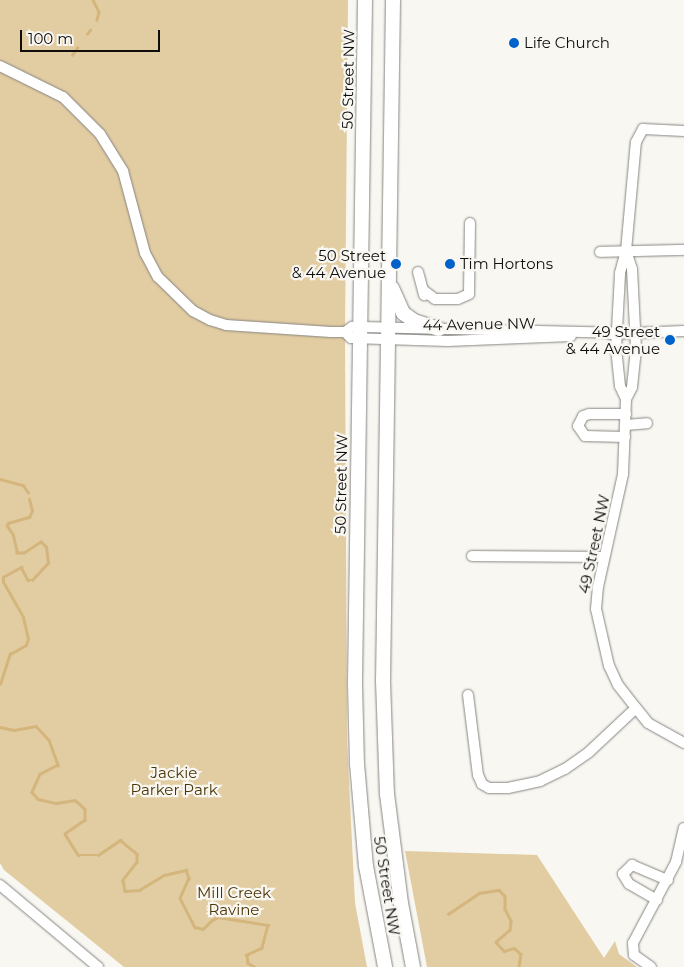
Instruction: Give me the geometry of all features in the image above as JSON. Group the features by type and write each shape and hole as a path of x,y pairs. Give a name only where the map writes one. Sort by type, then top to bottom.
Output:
{"main road":[{"name":"50 Street NW","path":"365,0 354,684 357,764 366,866 385,967"},
{"name":"50 Street NW","path":"394,0 384,738 393,848 413,967"},
{"path":"389,276 403,312 414,321 439,329"}],"street":[{"name":"44 Avenue NW","path":"0,66 63,97 79,110 110,147 123,171 145,253 158,277 193,311 226,325 345,332 352,327 360,332 514,340 616,333"},
{"path":"626,251 636,142 644,129 684,131"},
{"path":"418,272 423,290 435,298 458,299 469,294 470,223"},
{"path":"600,252 684,250"},
{"name":"49 Street NW","path":"626,251 632,269 636,348 632,387 626,399"},
{"name":"49 Street NW","path":"626,251 620,273 616,333 620,386 626,399 625,437 618,507 604,557 596,609 609,666 618,685 648,722 684,744"},
{"name":"44 Avenue NW","path":"388,334 439,329 616,333 684,331"},
{"path":"625,437 585,436 578,426 583,416 589,414 647,423"},
{"path":"472,556 604,557"},
{"path":"468,695 482,784 489,788 508,788 540,781 565,769 589,752 636,708"},
{"path":"651,967 634,955 632,948 635,935 668,880 676,862 684,828"},
{"path":"657,900 629,884 624,874 632,864 668,880"},
{"path":"0,886 97,967"}],"green space":[{"name":"Jackie Parker Park","path":"0,0 348,0 345,332 347,740 355,903 367,967 124,967 4,870 0,863"},
{"path":"405,851 537,855 604,958 615,941 619,954 637,967 427,967"}],"waterway":[{"path":"93,0 99,12 97,20"},
{"path":"87,34 90,30"},
{"path":"72,55 77,48"},
{"path":"0,479 23,485 28,492"},
{"path":"0,684 10,654 26,645 28,639 23,617 3,582 3,577 21,567 28,580 32,580 48,563 46,547 41,542 24,553 17,553 13,535 7,526 8,523 29,517 32,511 29,499"},
{"path":"0,727 14,730 36,726 49,740 58,765 40,774 32,792 38,799 56,803 75,800 85,809 85,820 65,834 78,855 98,855 120,840 137,854 137,862 123,880 125,891 139,890 164,875 186,870 189,878 180,898 195,927 203,929 218,917 268,925 262,948 247,955 248,963 255,967"},
{"path":"448,914 479,893 499,890 505,896 505,909 511,921 510,930 496,942 504,951 514,948 521,954 519,967"}],"place":[{"name":"Life Church","path":"514,43"},
{"name":"50 Street & 44 Avenue","path":"396,264"},
{"name":"Tim Hortons","path":"450,264"},
{"name":"49 Street & 44 Avenue","path":"670,340"}],"park label":[{"name":"Mill Creek Ravine","path":"234,900"}]}
